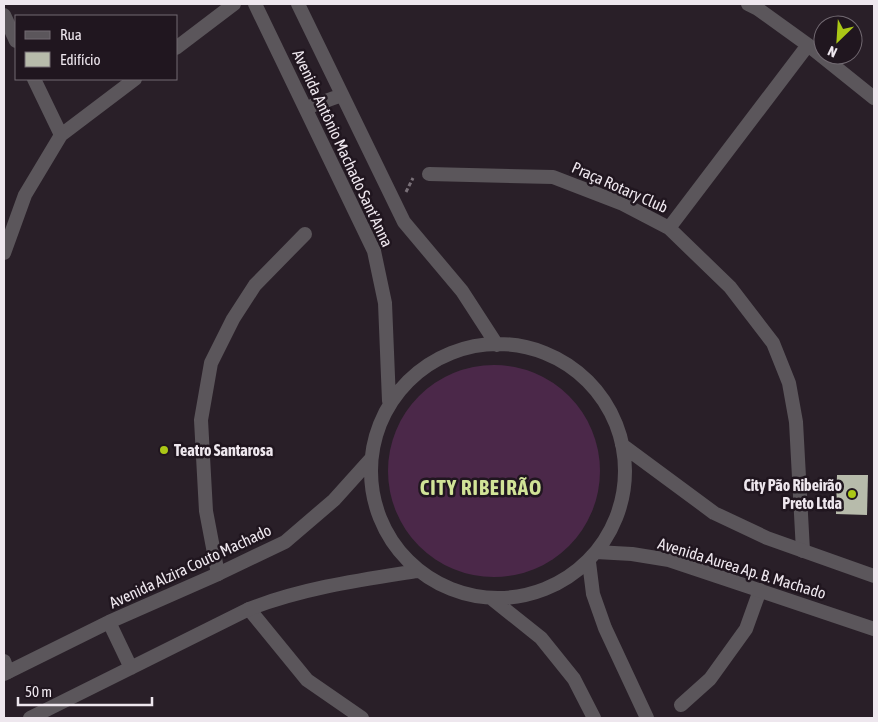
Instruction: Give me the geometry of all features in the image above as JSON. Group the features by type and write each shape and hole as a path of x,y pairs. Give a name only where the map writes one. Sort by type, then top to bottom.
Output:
{"street":[{"path":"178,46 234,4"},
{"name":"Avenida Antônio Machado Sant'Anna","path":"255,4 374,251 385,303 389,401"},
{"name":"Avenida Antônio Machado Sant'Anna","path":"298,4 404,222 462,291 496,345"},
{"path":"748,4 758,9 808,45 874,98"},
{"path":"4,15 15,39"},
{"path":"669,228 808,45"},
{"path":"34,80 61,134"},
{"path":"4,253 25,195 61,134 134,80"},
{"path":"306,108 342,95"},
{"name":"Praça Rotary Club","path":"429,174 553,177 623,204 669,228 730,287 773,344 789,383 796,422 803,551"},
{"path":"218,574 206,512 201,420 211,363 233,319 255,285 305,234"},
{"path":"496,345 526,347 552,356 575,370 594,388 610,410 625,458 626,480 615,524 593,557 571,577 536,594 512,598 491,598 453,589 417,571 389,540 373,502 370,460 376,429 389,401 414,376 427,365 449,353 473,346 496,345"},
{"name":"Avenida Aurea Ap. B. Machado","path":"622,445 714,513 767,538 874,576"},
{"name":"Avenida Alzira Couto Machado","path":"5,669 285,542 334,500 370,460"},
{"name":"Avenida Aurea Ap. B. Machado","path":"593,557 632,554 669,560 874,629"},
{"path":"593,557 593,594 602,619 647,718"},
{"path":"30,718 249,608 276,598 330,586 417,571"},
{"path":"681,705 710,679 746,630 760,590"},
{"path":"491,598 542,638 574,679 594,718"},
{"path":"249,608 307,680 362,718"},
{"path":"109,622 131,668"}],"path":[{"path":"395,203 409,190 414,176 420,171 429,174"}],"shaded area":[{"path":"494,365 515,367 535,373 553,383 569,396 582,412 592,430 598,450 600,471 598,492 592,512 582,530 569,546 553,559 535,569 515,575 494,577 473,575 453,569 435,559 419,546 406,530 396,512 390,492 388,471 390,450 396,430 406,412 419,396 435,383 453,373 473,367"}],"building":[{"name":"City Pão Ribeirão Preto Ltda","path":"837,475 868,475 867,515 836,514"}],"place":[{"name":"Teatro Santarosa","path":"164,450"},
{"name":"City Pão Ribeirão Preto Ltda","path":"852,494"}],"district":[{"name":"CITY RIBEIRÃO","path":"481,488"}]}
